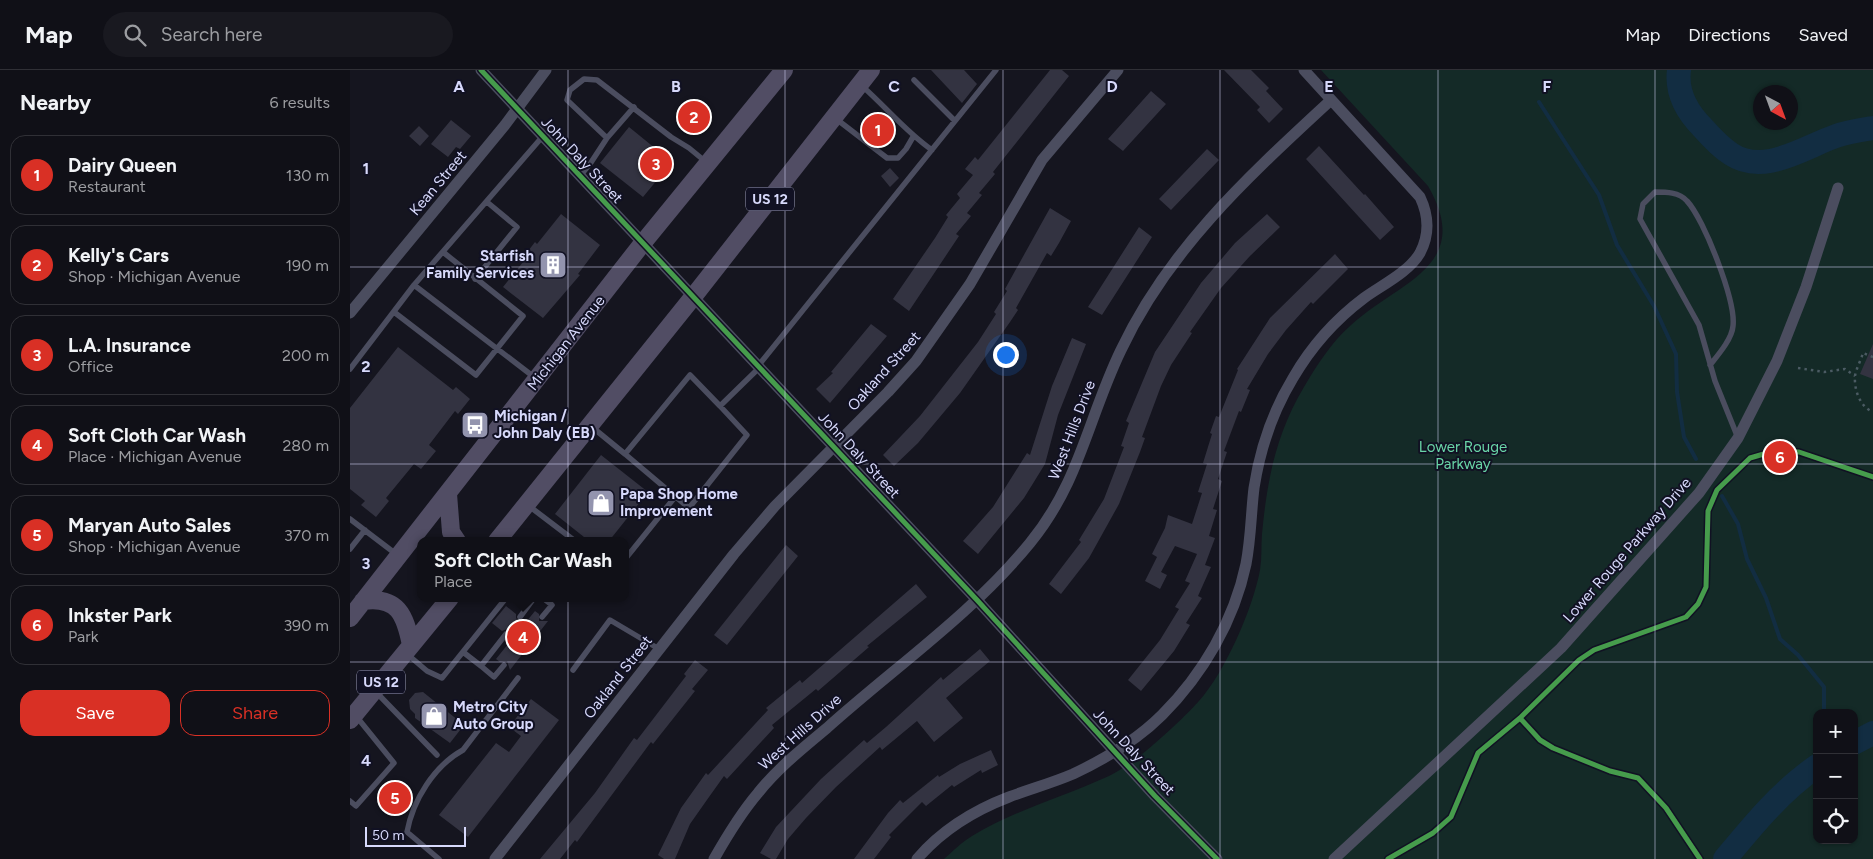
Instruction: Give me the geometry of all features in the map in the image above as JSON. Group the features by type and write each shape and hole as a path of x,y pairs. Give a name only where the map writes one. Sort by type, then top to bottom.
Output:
{"main road":[{"name":"Michigan Avenue","path":"350,618 538,380 642,244 784,70"},
{"name":"US 12","path":"499,537 693,298 865,77"},
{"path":"448,494 451,532 454,537"},
{"path":"363,601 376,600 386,602 395,607 407,623 408,649"},
{"name":"US 12","path":"352,717 447,602"}],"street":[{"name":"John Daly Street","path":"481,70 977,600 1155,796 1217,859"},
{"name":"Kean Street","path":"350,313 517,109 546,70"},
{"name":"Oakland Street","path":"495,859 763,519 888,392 935,336 970,284 1042,160 1118,70"},
{"path":"916,859 938,838 985,807 1071,775 1116,751 1145,731 1174,703 1199,671 1224,629 1236,598 1246,566 1254,489 1263,448 1275,412 1294,376 1313,348 1335,323 1362,299 1411,264 1425,242 1428,220 1420,197 1304,70"},
{"name":"West Hills Drive","path":"714,859 739,817 780,769 977,600 1029,545 1058,504 1077,466 1121,349 1142,309 1169,268 1224,201 1331,100"},
{"name":"Lower Rouge Parkway Drive","path":"1334,859 1561,648 1699,493 1738,438 1777,361 1806,287 1838,188"}],"lane":[{"path":"720,406 759,367 996,70"},
{"path":"865,77 913,137 932,150"},
{"path":"607,138 567,100 570,90 584,79 597,80 671,137 689,148 707,164"},
{"path":"914,80 955,121"},
{"path":"580,176 607,138 634,107"},
{"path":"833,117 888,158 898,158 913,137"},
{"path":"350,369 414,285 543,136"},
{"path":"1710,366 1733,326 1728,292 1705,229 1687,200 1672,192 1655,192 1643,204 1640,219 1699,325 1710,366 1738,438"},
{"path":"476,278 517,227 487,202"},
{"path":"394,312 476,375 523,316 443,252"},
{"path":"414,285 538,380"},
{"path":"590,425 689,508 748,435 690,375 625,454"},
{"path":"629,554 675,496"},
{"path":"526,504 570,537"},
{"path":"350,519 399,556"},
{"path":"350,549 365,530"},
{"path":"408,649 427,671 442,678 503,602"},
{"path":"520,617 531,602"},
{"path":"542,617 552,605 548,602"},
{"path":"573,670 610,620 659,649"},
{"path":"481,666 506,634"},
{"path":"463,652 494,676 504,665"},
{"path":"439,859 407,832 417,798 450,757 462,750 518,678"},
{"path":"374,690 438,754"},
{"path":"350,802 356,806 394,763 352,717"}],"path":[{"path":"1873,357 1863,353 1855,376 1859,397 1864,409 1873,412"},
{"path":"1798,368 1824,372 1845,369 1855,376"}],"green space":[{"name":"Lower Rouge Parkway","path":"1321,70 1873,70 1873,859 944,859 965,841 988,827 1022,811 1092,784 1120,770 1144,753 1169,731 1209,689 1237,639 1251,602 1261,566 1264,514 1270,476 1286,422 1294,405 1325,355 1350,326 1408,284 1424,270 1436,254 1442,236 1440,213 1428,186"}],"building":[{"path":"931,70 964,70 977,84 962,103"},
{"path":"1050,70 1062,70 1069,76 993,172 995,174 979,193 982,195 967,213 971,216 956,234 959,236 909,311 893,299 935,238 948,217 946,215 960,198 957,194 973,175 965,169 975,157 978,160"},
{"path":"1224,70 1251,70 1269,88 1266,91 1283,109 1269,123 1257,110 1260,107"},
{"path":"1151,91 1166,104 1123,151 1108,139"},
{"path":"692,106 704,119 695,128 683,114"},
{"path":"876,115 892,132 880,144 864,127"},
{"path":"451,120 471,136 460,149 456,147 448,157 431,144"},
{"path":"419,126 429,136 420,146 409,136"},
{"path":"629,127 672,162 643,197 600,163"},
{"path":"1319,146 1394,227 1380,240 1306,159"},
{"path":"1207,149 1219,160 1171,210 1159,199"},
{"path":"890,168 899,178 890,187 881,176"},
{"path":"1050,208 1071,221 1059,243 1051,256 1047,253 1016,308 1018,310 960,393 918,443 894,466 883,455 920,416 978,342 996,314 994,312 1007,291 1005,289"},
{"name":"Starfish Family Services","path":"561,214 600,245 578,274 580,275 543,318 503,287 527,257 525,255 535,242 537,244"},
{"path":"1267,214 1280,227 1221,288 1190,332 1192,333 1171,365 1161,386 1142,437 1145,438 1119,504 1089,558 1061,594 1049,584 1081,542 1079,540 1104,499 1124,447 1121,446 1129,423 1126,421 1155,352 1201,283 1235,243"},
{"path":"1139,227 1152,237 1102,315 1088,307"},
{"path":"1335,254 1348,269 1313,304 1311,302 1286,330 1268,354 1247,389 1250,390 1241,412 1239,411 1224,451 1227,452 1218,479 1222,481 1213,509 1217,510 1209,536 1215,538 1205,565 1211,567 1198,596 1202,598 1186,623 1190,625 1174,651 1141,691 1128,680 1160,640 1179,609 1175,607 1190,583 1185,581 1197,554 1175,546 1161,572 1167,575 1160,589 1145,581 1157,557 1152,554 1165,528 1168,515 1192,524 1202,493 1198,492 1207,464 1203,463 1212,434 1210,433 1216,416 1219,417 1237,369 1270,318"},
{"path":"871,324 887,336 830,403 816,389 833,373 831,372"},
{"path":"1072,338 1086,344 1058,415 1045,464 1024,498 978,554 963,541 993,507 1027,453 1030,455 1052,386"},
{"path":"1873,344 1873,379 1860,374"},
{"path":"398,347 453,390 456,387 470,399 458,414 455,411 429,445 436,451 421,469 414,464 386,498 389,501 376,517 361,505 365,501 350,489 350,408"},
{"name":"Papa Shop Home Improvement","path":"601,455 648,492 612,537 584,537 555,514"},
{"path":"786,545 798,556 727,645 714,635"},
{"path":"916,584 927,597 867,646 869,647 818,691 816,689 772,725 774,728 727,779 724,776 690,824 675,859 664,859 658,855 681,808 706,773 708,775 768,710 766,708 800,680 802,683"},
{"path":"506,606 516,614 519,622 524,620 526,622 535,611 539,614 539,621 548,621 510,670 507,661 500,662 496,659 512,639 510,633 507,629 502,631 492,623"},
{"path":"980,649 990,661 946,698 963,718 934,742 917,721 882,750 880,747 836,787 788,839 776,859 771,859 760,853 776,827 821,779 864,740 867,743 886,727 941,677 943,680"},
{"path":"695,660 708,670 692,689 695,691 653,744 651,742 577,842 575,840 560,859 540,859 595,793 634,738 637,740 686,676 684,674"},
{"name":"Metro City Auto Group","path":"423,692 464,725 450,743 415,718 415,714 410,709 409,700 415,693"},
{"path":"531,699 559,720 468,837 439,815 496,743 509,752 521,736 509,727"},
{"path":"991,750 998,765 982,773 981,770 954,787 952,785 926,806 922,802 889,835 891,837 874,859 854,859 900,800 903,803 938,775 939,777 960,764"},
{"path":"395,788 405,796 394,809 384,801"}],"waterway":[{"path":"1679,70 1681,94 1692,115 1719,145 1731,154 1744,160 1770,161 1836,136 1873,128"},
{"path":"1539,102 1599,195 1617,245 1654,306 1676,354 1677,392 1684,437 1696,459"},
{"path":"1722,496 1738,524 1747,559 1766,598 1780,639 1798,655 1824,687 1824,709"},
{"path":"1858,741 1873,733"},
{"path":"1725,859 1779,798 1813,769"}],"cycle path":[{"path":"481,70 977,600 1155,796 1217,859"},
{"path":"1388,859 1433,833 1451,817 1478,753 1520,718 1579,660 1594,650 1686,617 1698,604 1706,587 1708,511 1717,490 1750,458 1774,451 1799,452 1873,477"},
{"path":"1520,718 1540,740 1553,748 1610,771 1638,778 1666,808 1700,859"}],"place":[{"name":"Kelly's Cars","path":"694,117"},
{"name":"Dairy Queen","path":"878,130"},
{"name":"L.A. Insurance","path":"656,164"},
{"name":"Starfish Family Services","path":"553,265"},
{"name":"Michigan / John Daly (EB)","path":"475,425"},
{"name":"Inkster Park","path":"1780,457"},
{"name":"Papa Shop Home Improvement","path":"601,503"},
{"name":"Soft Cloth Car Wash","path":"523,637"},
{"name":"Metro City Auto Group","path":"434,716"},
{"name":"Maryan Auto Sales","path":"395,798"}]}
